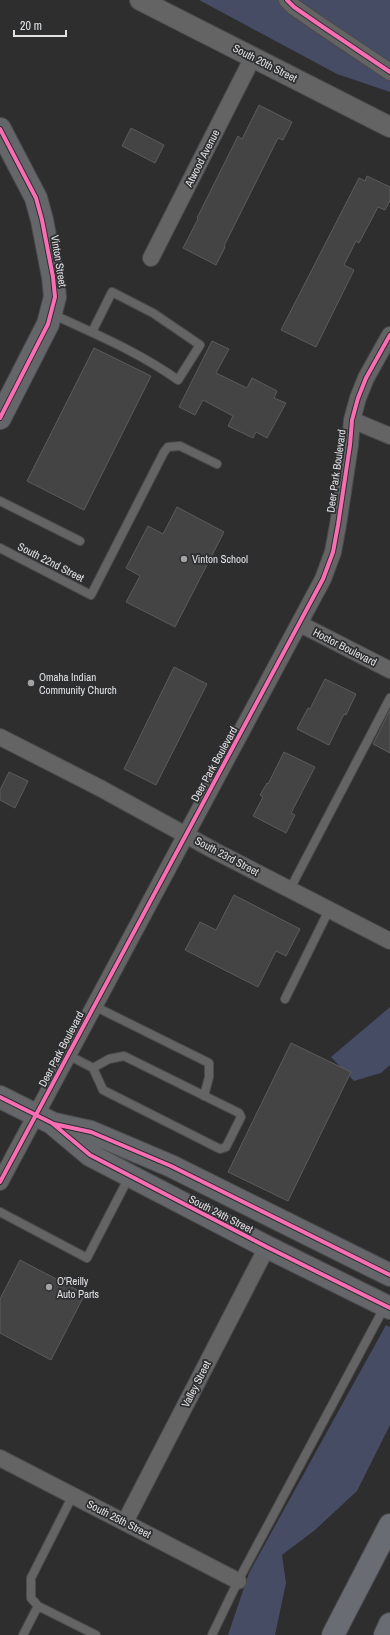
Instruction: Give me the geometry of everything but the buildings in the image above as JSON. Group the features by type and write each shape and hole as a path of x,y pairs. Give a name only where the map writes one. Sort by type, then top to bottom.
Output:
{"highway":[{"path":"333,1635 390,1525"},
{"path":"385,1635 390,1624"}],"main road":[{"name":"Vinton Street","path":"0,129 36,198 42,220 53,277 55,297 52,313 6,391 0,418"},
{"name":"South 24th Street","path":"0,1097 44,1119 91,1132 172,1166 390,1275"},
{"name":"South 24th Street","path":"44,1119 90,1155 130,1177 388,1307"}],"street":[{"name":"South 20th Street","path":"140,0 390,127"},
{"path":"287,0 320,26 390,72"},
{"name":"Atwood Avenue","path":"151,258 253,57"},
{"name":"Deer Park Boulevard","path":"0,1182 44,1119 68,1055 323,579 333,552 342,503 352,420 358,398 366,378 390,335"},
{"path":"352,420 390,436"},
{"name":"Hoctor Boulevard","path":"300,624 390,670"},
{"name":"South 23rd Street","path":"0,737 100,788 215,851 390,941"},
{"name":"Valley Street","path":"125,1522 268,1247"},
{"name":"South 25th Street","path":"0,1458 238,1581"}],"lane":[{"path":"52,313 144,358 178,380 200,345 167,321 112,292 92,332"},
{"name":"South 22nd Street","path":"0,548 91,595 164,452 168,447 180,446 217,464"},
{"path":"0,501 80,541"},
{"path":"290,889 390,698"},
{"path":"285,999 329,910"},
{"path":"94,1006 209,1063 209,1077 204,1096"},
{"path":"68,1055 93,1068 103,1090 220,1149 226,1147 241,1117 239,1113 124,1056 109,1059 93,1068"},
{"path":"0,1212 87,1258 130,1177"},
{"path":"212,1635 238,1581 388,1307"},
{"path":"73,1495 31,1578 31,1598 38,1606 96,1635"},
{"path":"23,1635 38,1606"}],"shaded area":[{"path":"199,0 390,0 390,92 337,74"},
{"path":"390,1007 390,1065 381,1073 354,1081 331,1057"},
{"path":"386,1325 390,1327 390,1425 357,1491 315,1530 282,1555 286,1583 275,1635 228,1635 249,1573"}],"cycle path":[{"path":"287,0 294,7 390,72"},
{"path":"0,129 36,198 42,220 53,277 55,297 48,324 0,418"},
{"path":"0,1182 323,579 333,552 350,445 352,420 358,398 366,378 390,335"},
{"path":"0,1097 52,1123 90,1155 267,1247 390,1308"},
{"path":"54,1124 91,1132 171,1166 390,1275"}],"place":[{"name":"Vinton School","path":"184,559"},
{"name":"Omaha Indian Community Church","path":"31,683"},
{"name":"O'Reilly Auto Parts","path":"49,1287"}]}
